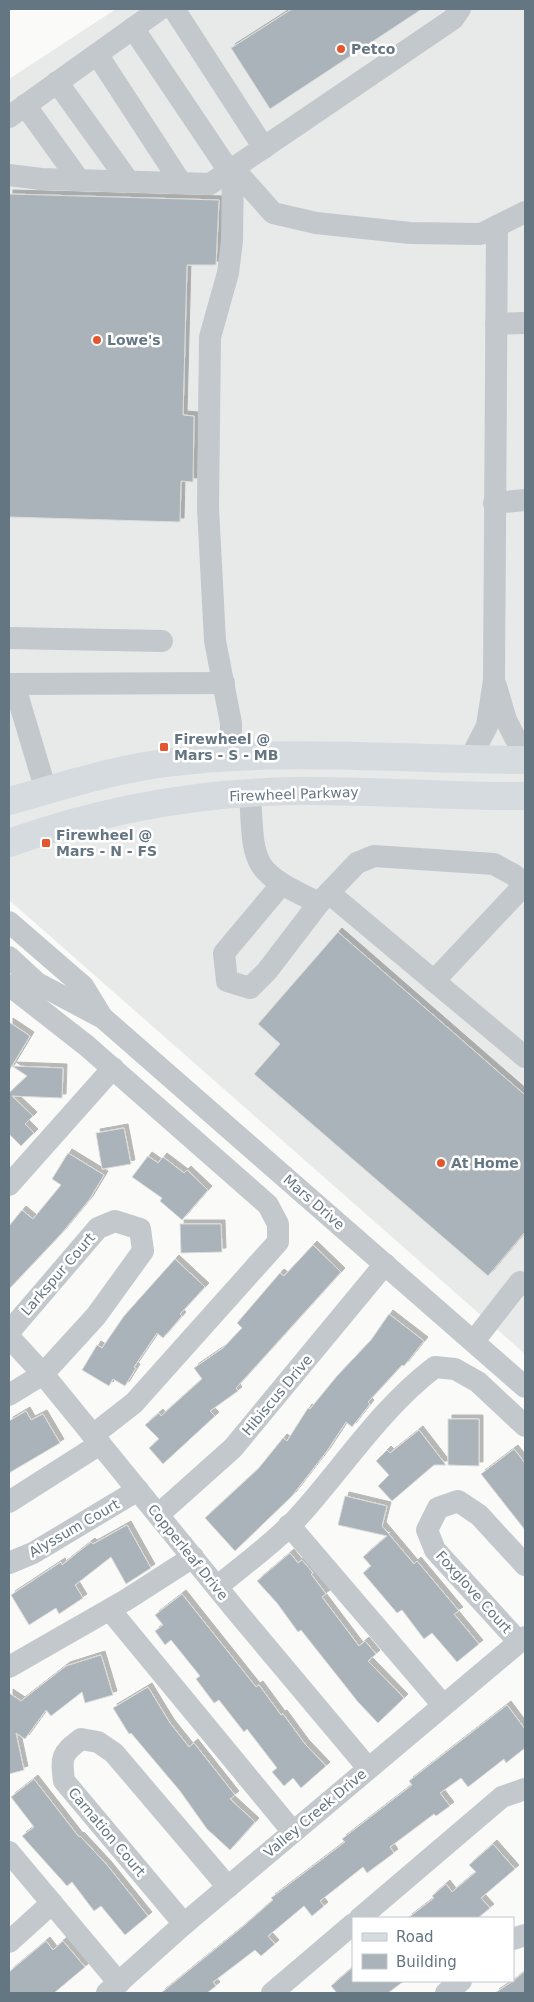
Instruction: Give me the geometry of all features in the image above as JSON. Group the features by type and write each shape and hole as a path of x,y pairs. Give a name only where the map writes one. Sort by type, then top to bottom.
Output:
{"main road":[{"path":"9,801 116,771 174,762 298,755 525,760"},
{"path":"242,757 250,792"},
{"name":"Firewheel Parkway","path":"9,843 118,810 250,792 381,792 525,796"}],"street":[{"path":"79,180 17,111 160,9"},
{"path":"174,9 264,148"},
{"path":"9,174 79,180 210,184 453,19 460,9"},
{"path":"133,28 231,170 273,212 316,223 410,233 462,234 481,234 525,212"},
{"path":"97,54 181,184"},
{"path":"58,82 129,182"},
{"path":"231,170 232,241 228,273 210,337 208,508 215,641 224,683 238,710 242,757"},
{"path":"470,759 488,726 494,680 497,226"},
{"path":"496,324 525,322"},
{"path":"494,503 525,500"},
{"path":"9,638 162,640"},
{"path":"494,680 506,720 525,757"},
{"path":"46,791 11,684 224,683"},
{"path":"250,792 255,854 263,871 281,885 324,898 434,981 525,1057"},
{"path":"281,885 224,953 227,981 250,988 268,970 324,898 356,863 374,856 494,864 514,874 525,884"},
{"path":"434,981 525,884 525,875"},
{"name":"Mars Drive","path":"9,922 83,986 103,1018"},
{"name":"Mars Drive","path":"9,957 37,983 103,1018 525,1387"},
{"path":"9,984 112,1068 268,1205 278,1224 278,1242 134,1403 96,1439 9,1502"},
{"path":"9,1185 112,1068"},
{"name":"Larkspur Court","path":"9,1332 98,1228 115,1221 140,1230 144,1250 96,1316 43,1374"},
{"name":"Hibiscus Drive","path":"158,1515 233,1448 385,1264"},
{"path":"474,1342 524,1281"},
{"name":"Copperleaf Drive","path":"9,1337 43,1374 368,1768"},
{"path":"217,1587 289,1525 416,1382 436,1367 455,1369 478,1382 525,1426"},
{"path":"9,1395 43,1374"},
{"name":"Alyssum Court","path":"9,1563 33,1553 138,1490"},
{"name":"Foxglove Court","path":"522,1640 435,1550 427,1530 438,1508 458,1501 479,1515 523,1558"},
{"path":"289,1525 443,1705"},
{"path":"9,1667 110,1610 193,1557"},
{"path":"110,1610 293,1832"},
{"name":"Valley Creek Drive","path":"113,1988 184,1924 522,1640"},
{"name":"Carnation Court","path":"184,1924 64,1781 62,1765 64,1753 67,1749 81,1739 98,1742 114,1753 228,1887"},
{"path":"361,1917 502,1797 525,1789"},
{"path":"9,1852 52,1903 113,1988"},
{"path":"9,1942 52,1903"},
{"path":"272,1993 352,1925"},
{"path":"446,1993 460,1982"}],"shaded area":[{"path":"116,9 525,9 525,1354 9,900 9,79"}],"building":[{"path":"292,9 422,9 270,109 231,48"},
{"name":"Lowe's","path":"9,194 219,200 216,265 187,265 183,415 194,416 193,482 181,481 180,522 9,517"},
{"name":"At Home","path":"338,932 525,1095 525,1232 488,1276 254,1074 280,1044 258,1024"},
{"path":"9,1022 30,1036 9,1071"},
{"path":"12,1066 63,1068 62,1098 12,1096 33,1116 25,1124 34,1133 21,1146 9,1134 9,1093 27,1076"},
{"path":"124,1128 131,1164 102,1169 96,1133"},
{"path":"68,1153 104,1175 89,1200 61,1234 9,1289 9,1226 22,1210 33,1219 61,1185 52,1179"},
{"path":"148,1156 158,1163 163,1157 184,1173 187,1170 208,1190 182,1220 160,1201 162,1198 132,1177"},
{"path":"180,1224 221,1224 222,1252 181,1253"},
{"path":"313,1245 341,1272 236,1388 238,1391 210,1411 215,1416 163,1464 149,1448 159,1439 145,1425 159,1413 161,1416 202,1379 194,1368 223,1348 242,1328 237,1323 280,1273 284,1276"},
{"path":"175,1259 205,1287 180,1314 182,1316 163,1338 157,1333 134,1367 136,1368 125,1386 113,1379 109,1386 82,1370 97,1345 102,1348 124,1316"},
{"path":"389,1314 424,1341 404,1366 402,1365 368,1402 370,1404 352,1427 346,1422 327,1451 292,1496 235,1551 205,1518 258,1469 283,1438 287,1441 308,1408 310,1409 337,1376 371,1340"},
{"path":"26,1411 31,1420 43,1414 60,1443 9,1473 9,1421"},
{"path":"448,1419 479,1419 479,1466 448,1465"},
{"path":"419,1430 446,1465 434,1465 392,1501 378,1486 389,1475 376,1461 387,1450 390,1453"},
{"path":"514,1449 525,1463 525,1530 481,1474"},
{"path":"345,1496 387,1506 382,1526 414,1564 417,1561 459,1611 454,1614 479,1644 457,1662 432,1633 424,1639 402,1610 397,1613 363,1573 371,1566 363,1557 387,1536 338,1525"},
{"path":"127,1525 151,1568 126,1584 111,1557 75,1585 83,1598 59,1614 56,1608 29,1625 11,1595 61,1562 62,1565 91,1542 93,1544"},
{"path":"290,1553 298,1563 302,1560 313,1573 311,1574 326,1594 322,1597 359,1646 365,1641 376,1654 368,1661 404,1698 378,1723 358,1702 301,1630 298,1632 277,1603 257,1581"},
{"path":"182,1594 256,1687 259,1685 281,1715 283,1714 305,1744 326,1766 301,1788 293,1778 284,1786 272,1772 277,1768 247,1729 244,1732 219,1700 214,1703 196,1679 200,1676 171,1640 165,1645 155,1631 163,1625 155,1615"},
{"path":"101,1655 113,1695 85,1703 82,1692 51,1716 46,1710 25,1739 16,1733 24,1770 9,1774 9,1693 21,1701 66,1666"},
{"path":"148,1687 170,1723 189,1747 194,1743 235,1795 230,1799 255,1822 230,1850 207,1829 180,1791 131,1733 129,1734 113,1708"},
{"path":"507,1705 525,1729 525,1748 506,1763 504,1759 468,1787 461,1778 440,1793 450,1806 436,1816 434,1814 390,1847 394,1853 367,1873 363,1867 320,1901 324,1906 312,1916 304,1906 268,1936 275,1944 261,1956 255,1950 213,1982 216,1986 207,1993 161,1993 239,1930 273,1900 271,1898 345,1842 342,1839 412,1785 409,1781"},
{"path":"34,1779 79,1837 107,1865 148,1916 125,1935 101,1906 94,1911 72,1882 67,1886 22,1836 34,1827 11,1797"},
{"path":"493,1844 515,1869 481,1898 490,1908 479,1917 409,1917 434,1898 432,1896 446,1884 452,1892 476,1872 469,1865"},
{"path":"46,1941 53,1950 63,1941 85,1967 54,1993 9,1993 9,1972"},
{"path":"352,1968 352,1982 403,1982 388,1993 337,1993 331,1986"},
{"path":"525,1971 525,1993 495,1993 514,1982"}],"place":[{"name":"Petco","path":"341,49"},
{"name":"Lowe's","path":"97,340"},
{"name":"Firewheel @ Mars - S - MB","path":"164,747"},
{"name":"Firewheel @ Mars - N - FS","path":"46,843"},
{"name":"At Home","path":"441,1163"}]}
